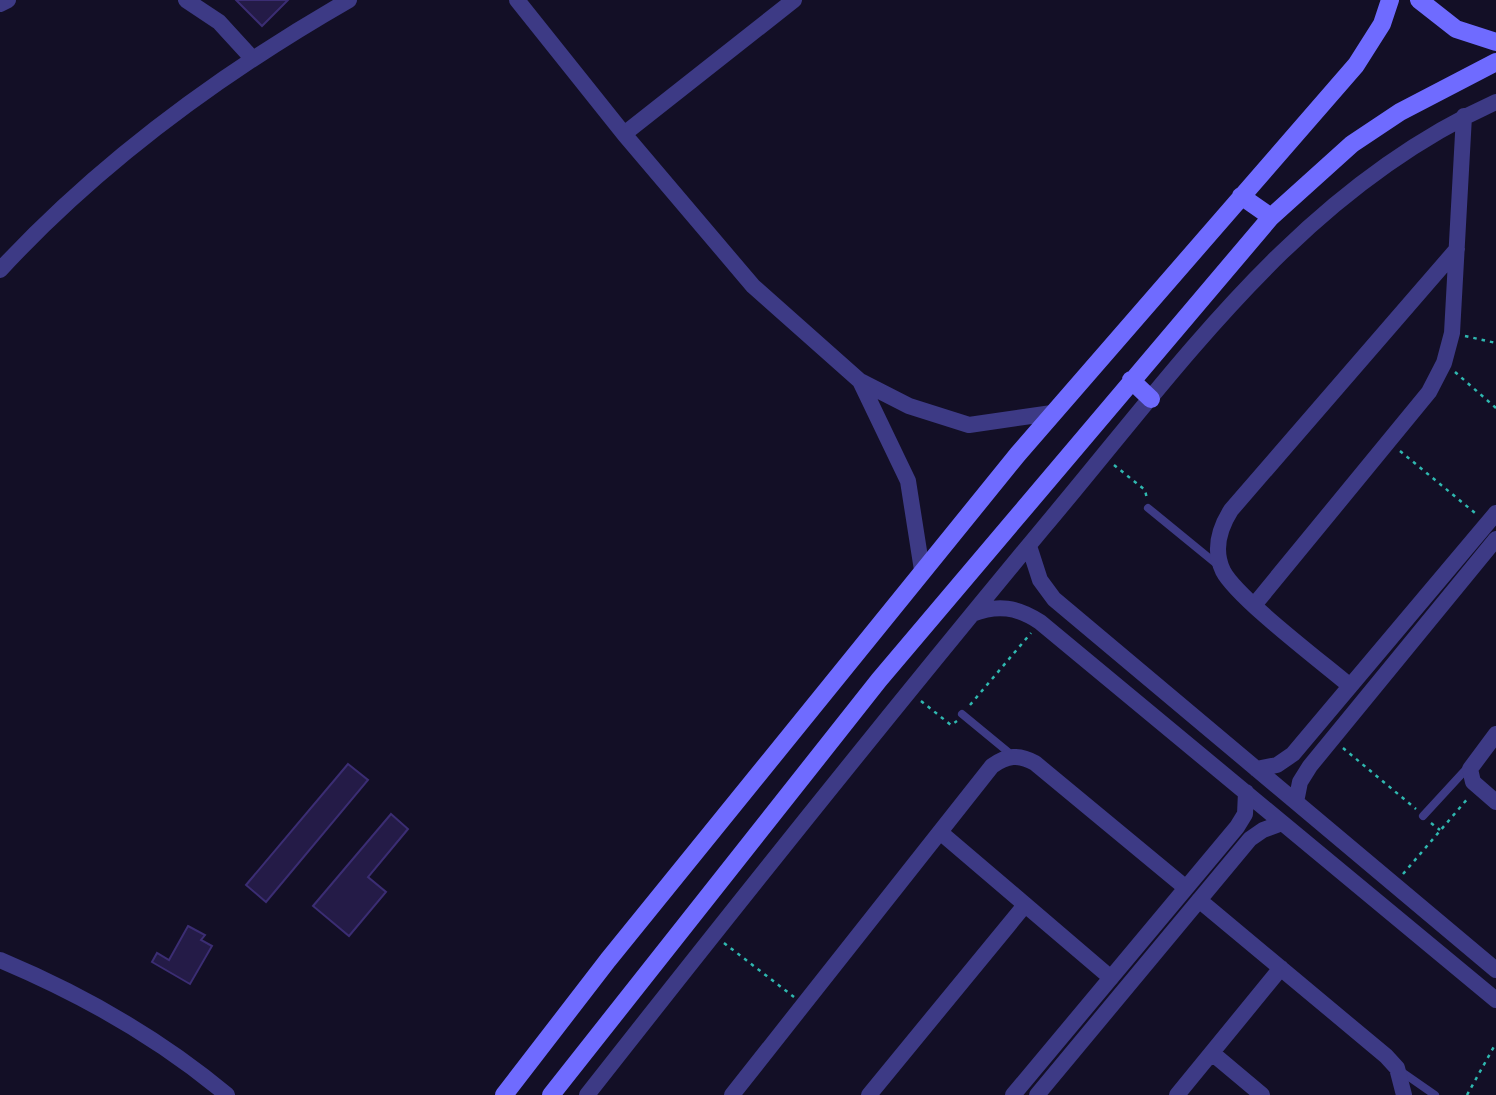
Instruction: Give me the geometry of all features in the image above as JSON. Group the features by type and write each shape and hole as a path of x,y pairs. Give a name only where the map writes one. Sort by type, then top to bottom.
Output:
{"street":[{"path":"0,4 8,0"},
{"path":"186,0 219,22 251,58"},
{"path":"0,270 75,196 131,147 251,58 349,0"},
{"path":"517,0 624,134 752,286 860,381 909,406 969,425 1052,413"},
{"path":"624,134 794,0"},
{"path":"504,1095 608,960 922,570 1052,413 1356,65 1377,35 1390,0"},
{"path":"1419,0 1456,29 1496,42"},
{"path":"551,1095 879,680 1130,380 1271,217 1308,181 1362,138 1400,112 1496,62"},
{"path":"587,1095 908,691 1229,307 1287,245 1345,193 1403,152 1464,116 1496,102"},
{"path":"1255,604 1429,392 1444,363 1452,333 1464,116"},
{"path":"1241,196 1271,217"},
{"path":"1350,686 1231,583 1223,569 1218,539 1231,510 1457,249"},
{"path":"1130,380 1152,399"},
{"path":"860,381 908,481 922,570"},
{"path":"1256,769 1286,761 1492,518"},
{"path":"1296,802 1305,774 1495,543"},
{"path":"1029,546 1040,580 1054,599 1496,971"},
{"path":"972,614 985,609 1011,608 1040,622 1496,1000"},
{"path":"1496,734 1472,763 1471,776 1496,802"},
{"path":"732,1095 992,766 1013,756 1035,763 1186,888"},
{"path":"1013,1095 1237,827 1245,814 1245,792"},
{"path":"1037,1095 1250,839 1263,830 1282,823"},
{"path":"1237,827 1250,839"},
{"path":"940,832 1111,978"},
{"path":"1199,900 1397,1068 1404,1095"},
{"path":"869,1095 1025,905"},
{"path":"1458,968 1472,950"},
{"path":"0,960 108,1013 183,1061 227,1095"},
{"path":"1177,1095 1281,968"},
{"path":"1212,1053 1262,1095"}],"lane":[{"path":"1148,508 1223,569"},
{"path":"962,714 1013,756"},
{"path":"1423,816 1472,763"},
{"path":"1397,1068 1436,1095"}],"path":[{"path":"1452,333 1496,343"},
{"path":"1444,363 1496,408"},
{"path":"1389,442 1492,518"},
{"path":"1104,457 1145,490 1148,508"},
{"path":"908,691 951,725 1040,622"},
{"path":"1333,739 1440,830"},
{"path":"1394,884 1478,786"},
{"path":"713,935 804,1004"},
{"path":"1467,1095 1496,1043"}],"building":[{"path":"236,0 288,0 262,26"},
{"path":"348,764 368,780 266,902 246,885"},
{"path":"391,814 408,829 368,877 386,892 349,936 313,906"},
{"path":"188,926 205,935 201,940 212,946 190,984 152,962 157,953 169,960"}]}
